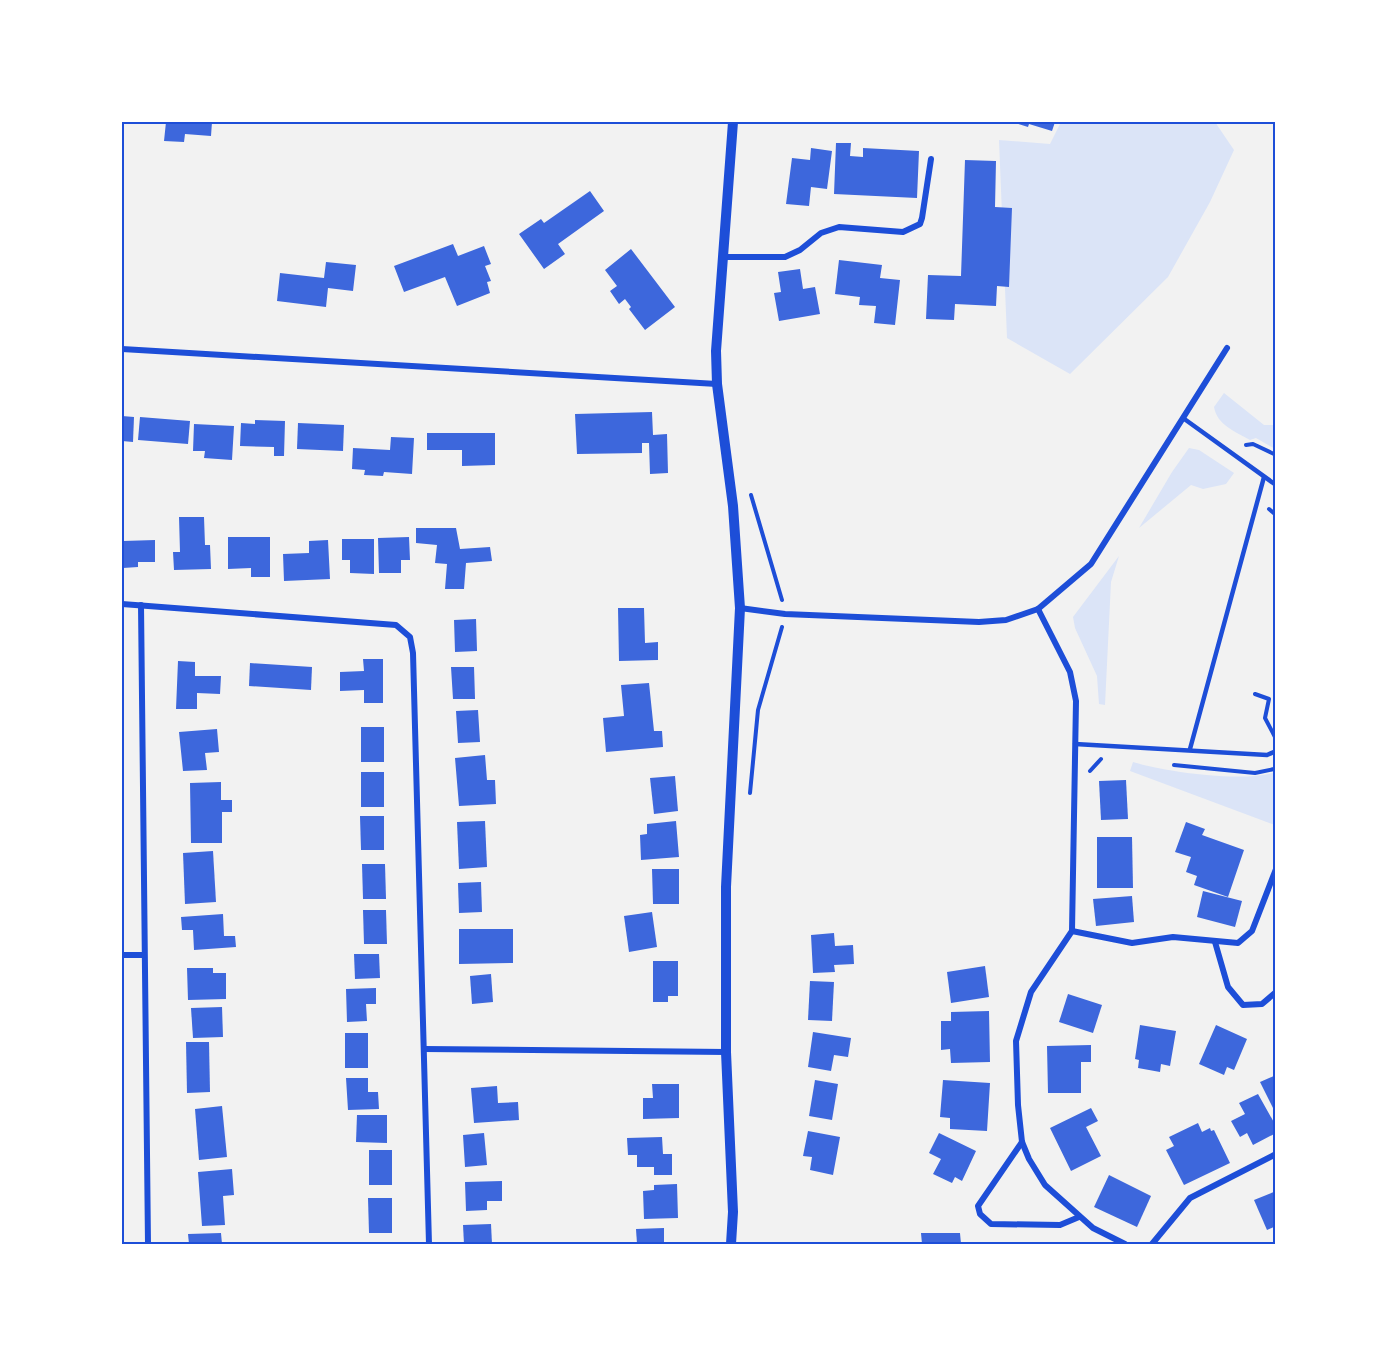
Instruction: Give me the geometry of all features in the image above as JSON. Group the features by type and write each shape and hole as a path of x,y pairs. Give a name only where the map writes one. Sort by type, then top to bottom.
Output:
{"street":[{"path":"731,1245 732,1212 726,1052 726,887 740,608 733,506 717,384 722,257 733,122"},
{"path":"722,257 785,257 800,250 821,233 839,227 910,231 922,218 931,159"},
{"path":"122,348 717,384"},
{"path":"740,608 785,614 979,622 1006,620 1038,609 1091,564 1227,348"},
{"path":"122,604 396,626 410,637 414,653 429,1245"},
{"path":"141,605 148,1245"},
{"path":"1038,609 1071,672 1076,701 1072,931 1031,992 1016,1041 1022,1142 1029,1159 1045,1185 1079,1217 1125,1245"},
{"path":"1072,931 1132,943 1173,938 1238,943 1252,931 1275,869"},
{"path":"1215,942 1228,987 1243,1005 1262,1004 1275,992"},
{"path":"122,955 144,955"},
{"path":"424,1049 726,1052"},
{"path":"1022,1142 1006,1161 978,1206 980,1214 991,1224 1060,1225 1079,1217"},
{"path":"1152,1245 1190,1198 1275,1154"}],"lane":[{"path":"1183,418 1275,485"},
{"path":"1190,749 1264,477"},
{"path":"1075,744 1267,755 1275,752"}],"path":[{"path":"1255,694 1269,699 1265,718 1275,739"},
{"path":"1269,726 1275,722"},
{"path":"1090,781 1090,771 1096,763 1102,758 1109,758"},
{"path":"1171,765 1255,773 1275,769"}],"shaded area":[{"path":"1061,122 1215,122 1234,150 1210,202 1168,277 1070,374 1007,338 999,140 1050,144"},
{"path":"1224,393 1264,425 1275,425 1275,449 1256,438 1250,440 1233,431 1219,419 1214,407"},
{"path":"1189,448 1199,450 1234,473 1226,484 1203,489 1191,485 1139,528 1172,472"},
{"path":"1119,556 1111,582 1105,705 1099,704 1097,676 1075,628 1073,617"},
{"path":"1133,762 1204,775 1244,776 1275,772 1275,825 1130,771"}],"building":[{"path":"166,122 212,122 211,136 185,134 184,142 164,141"},
{"path":"1012,122 1055,122 1052,131"},
{"path":"836,143 851,143 850,156 863,157 863,148 919,151 917,198 834,194"},
{"path":"811,148 832,151 827,189 811,187 809,206 786,204 792,158 810,160"},
{"path":"965,160 996,161 995,207 1012,208 1009,287 997,286 996,306 955,304 954,320 926,319 928,275 961,276"},
{"path":"590,191 604,211 558,244 565,254 544,269 519,234 541,219 544,223"},
{"path":"453,244 458,256 484,246 491,264 485,266 491,281 487,282 490,293 457,306 445,277 404,292 394,266"},
{"path":"631,249 675,307 645,330 629,309 631,307 625,299 619,304 610,291 617,286 605,270"},
{"path":"839,260 882,265 880,278 900,280 895,325 874,323 876,306 859,305 860,297 835,294"},
{"path":"326,262 356,265 353,291 328,288 326,307 277,301 280,273 324,278"},
{"path":"800,269 803,289 815,287 820,314 779,321 774,293 781,292 778,272"},
{"path":"652,412 653,435 667,434 668,473 650,474 649,443 642,443 642,453 577,454 575,414"},
{"path":"122,416 134,417 133,442 122,441"},
{"path":"140,417 190,421 188,444 138,440"},
{"path":"255,420 285,421 284,456 274,456 274,447 240,446 241,423 255,424"},
{"path":"298,423 344,425 343,451 297,449"},
{"path":"194,424 234,426 232,460 204,458 205,451 193,451"},
{"path":"427,433 495,433 495,465 462,466 462,450 427,450"},
{"path":"391,437 414,438 412,474 384,472 383,476 364,475 365,470 352,469 353,448 390,450"},
{"path":"179,517 204,517 205,545 210,545 211,569 174,570 173,552 180,552"},
{"path":"416,528 456,528 460,549 490,547 492,561 466,563 464,589 445,589 447,564 435,563 437,545 416,543"},
{"path":"228,537 270,537 270,577 251,577 251,568 228,569"},
{"path":"409,537 410,560 401,560 401,573 379,573 378,538"},
{"path":"342,539 374,539 374,574 350,573 350,560 342,560"},
{"path":"155,540 155,562 138,562 138,567 123,568 123,541"},
{"path":"328,540 330,579 284,581 283,554 309,553 309,541"},
{"path":"618,608 644,608 645,643 658,642 658,660 619,661"},
{"path":"476,619 477,651 455,652 454,620"},
{"path":"363,659 383,659 383,703 364,703 364,690 340,691 340,672 364,671"},
{"path":"178,661 195,662 195,676 221,676 220,694 197,693 197,709 176,709"},
{"path":"250,663 312,667 311,690 249,686"},
{"path":"451,667 474,667 475,699 453,699"},
{"path":"649,683 654,731 662,731 663,747 606,752 603,718 624,716 621,685"},
{"path":"478,710 480,742 458,743 456,711"},
{"path":"361,727 384,727 384,762 361,762"},
{"path":"217,729 219,752 205,753 207,770 183,771 179,732"},
{"path":"485,755 487,780 495,780 496,804 459,806 455,758"},
{"path":"361,772 384,772 384,807 361,807"},
{"path":"675,776 678,811 654,814 650,778"},
{"path":"1126,780 1128,819 1101,820 1099,781"},
{"path":"221,782 221,800 232,800 232,812 222,812 222,843 191,843 190,783"},
{"path":"360,816 384,816 384,850 361,850"},
{"path":"485,821 487,867 459,869 457,822"},
{"path":"676,821 679,857 641,860 640,835 647,834 647,824"},
{"path":"1186,822 1205,829 1202,835 1244,850 1228,897 1194,885 1197,876 1186,872 1191,857 1175,852"},
{"path":"1097,837 1132,837 1133,888 1097,888"},
{"path":"213,851 216,902 185,904 183,853"},
{"path":"362,864 385,864 386,899 363,899"},
{"path":"652,869 679,869 679,904 653,904"},
{"path":"481,882 482,912 459,913 458,883"},
{"path":"1203,891 1242,901 1235,927 1197,917"},
{"path":"1132,896 1134,922 1096,926 1093,899"},
{"path":"363,910 386,910 387,944 364,944"},
{"path":"652,912 657,947 629,952 624,916"},
{"path":"223,914 224,936 235,936 236,947 194,950 193,930 182,930 181,917"},
{"path":"459,929 513,929 513,963 459,964"},
{"path":"834,933 835,946 853,945 854,964 834,965 835,972 813,973 811,935"},
{"path":"354,954 379,954 380,978 355,979"},
{"path":"653,961 678,961 678,996 668,996 668,1002 653,1002"},
{"path":"985,966 989,997 951,1003 947,972"},
{"path":"187,968 213,968 213,973 226,973 226,999 188,1000"},
{"path":"491,974 493,1002 472,1004 470,976"},
{"path":"810,981 834,982 832,1021 808,1020"},
{"path":"376,988 376,1004 366,1004 367,1021 347,1022 346,989"},
{"path":"1068,994 1102,1005 1093,1033 1059,1022"},
{"path":"222,1007 223,1037 193,1038 191,1008"},
{"path":"989,1011 990,1062 951,1063 950,1049 941,1050 941,1021 951,1021 951,1012"},
{"path":"1140,1025 1176,1031 1170,1066 1161,1064 1160,1072 1138,1068 1139,1060 1135,1059"},
{"path":"1216,1025 1247,1039 1234,1070 1227,1067 1224,1075 1199,1064"},
{"path":"813,1032 851,1038 848,1057 834,1055 831,1071 808,1067"},
{"path":"345,1033 368,1033 368,1068 345,1068"},
{"path":"186,1042 209,1042 210,1092 187,1093"},
{"path":"1091,1045 1091,1062 1081,1062 1081,1093 1048,1093 1047,1046"},
{"path":"1276,1075 1276,1114 1260,1082"},
{"path":"346,1078 368,1078 368,1092 378,1092 379,1109 348,1110"},
{"path":"815,1080 838,1084 832,1120 809,1116"},
{"path":"943,1080 990,1083 987,1131 950,1129 950,1118 940,1117"},
{"path":"652,1084 679,1084 679,1118 643,1119 643,1098 653,1098"},
{"path":"497,1086 498,1103 518,1102 519,1120 474,1123 471,1088"},
{"path":"1258,1094 1276,1126 1276,1133 1253,1145 1247,1133 1240,1137 1231,1121 1245,1114 1239,1103"},
{"path":"222,1106 227,1157 199,1160 195,1109"},
{"path":"1091,1108 1098,1121 1086,1127 1101,1156 1071,1171 1050,1128"},
{"path":"357,1115 387,1115 387,1143 356,1142"},
{"path":"1198,1123 1202,1132 1210,1128 1211,1131 1214,1130 1230,1163 1184,1185 1166,1150 1174,1146 1169,1137"},
{"path":"808,1131 840,1137 833,1175 810,1170 812,1157 803,1156"},
{"path":"484,1133 487,1165 465,1167 463,1135"},
{"path":"939,1133 976,1151 962,1181 955,1177 952,1183 933,1174 941,1159 929,1153"},
{"path":"662,1137 663,1154 672,1154 672,1175 654,1175 654,1167 637,1167 637,1155 628,1155 627,1138"},
{"path":"369,1150 392,1150 392,1185 369,1185"},
{"path":"232,1169 234,1195 223,1196 225,1225 202,1226 198,1172"},
{"path":"1109,1175 1151,1196 1137,1227 1094,1207"},
{"path":"502,1181 502,1201 487,1201 487,1210 466,1211 465,1182"},
{"path":"677,1184 678,1218 644,1219 643,1191 654,1190 654,1185"},
{"path":"1276,1191 1276,1226 1267,1230 1254,1200"},
{"path":"368,1198 392,1198 392,1233 369,1233"},
{"path":"491,1224 492,1244 464,1244 463,1225"},
{"path":"664,1228 664,1244 637,1244 636,1229"},
{"path":"221,1233 222,1244 189,1244 188,1234"},
{"path":"921,1233 960,1233 961,1244 922,1244"}]}
